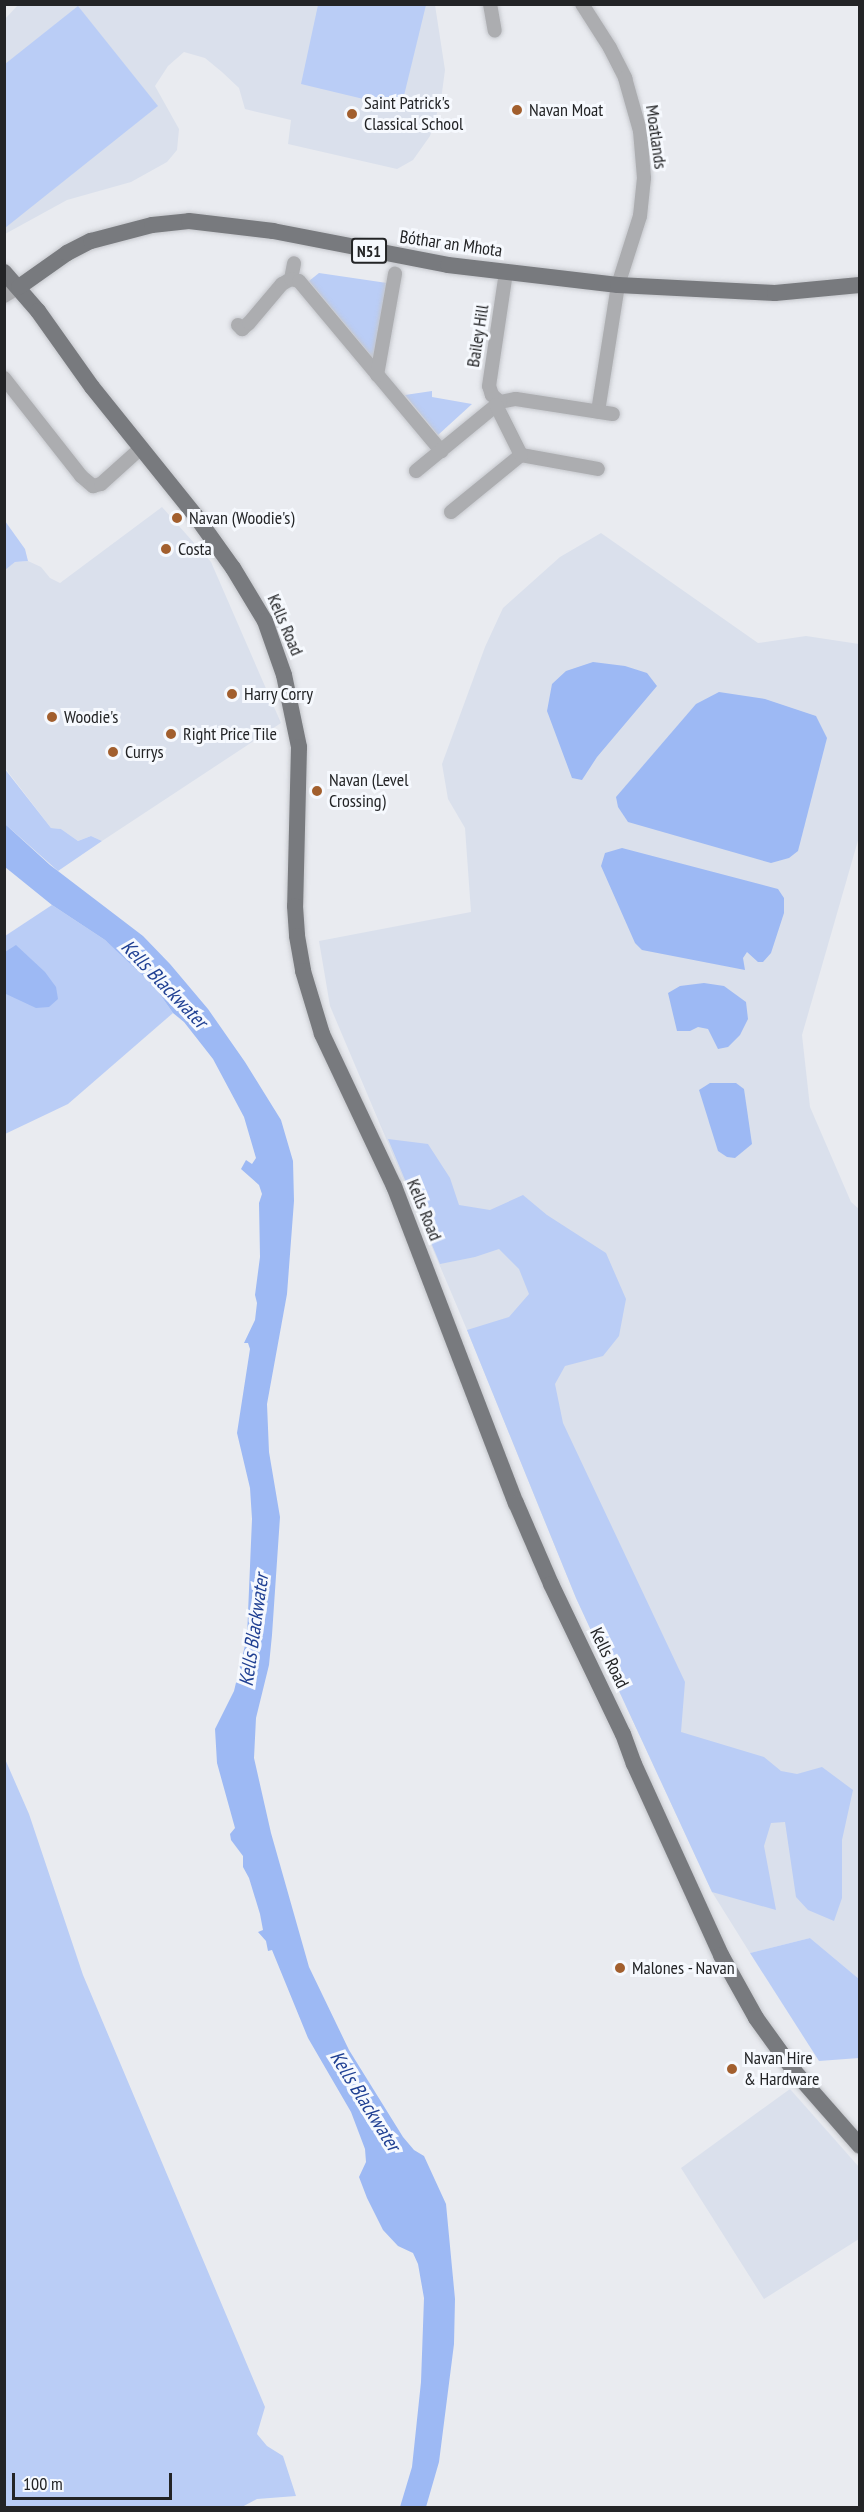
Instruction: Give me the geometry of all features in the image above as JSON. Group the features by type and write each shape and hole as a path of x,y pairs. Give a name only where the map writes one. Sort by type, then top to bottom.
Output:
{"main road":[{"name":"Bóthar an Mhota","path":"12,291 67,253 90,241 152,225 189,220 238,225 448,265 618,285 775,294 860,285"},
{"name":"Kells Road","path":"4,272 12,291 195,515 233,567 265,621 277,650 291,699 299,747 295,906 303,971 310,999 344,1083 394,1186 516,1503 551,1584 623,1734 634,1764 721,1955 756,2018 795,2072 860,2146"}],"street":[{"path":"490,4 495,31"},
{"name":"Moatlands","path":"582,4 610,48 625,78 640,130 644,178 641,206 618,285"},
{"path":"238,325 242,329 263,309 273,292 291,279 294,263"},
{"name":"Bailey Hill","path":"507,272 489,386 520,455"},
{"path":"377,375 395,274"},
{"path":"291,279 299,281 441,451"},
{"path":"598,411 618,285"},
{"path":"4,378 81,476 93,486 101,484 141,448"},
{"path":"416,471 498,404 516,399 613,414"},
{"path":"451,512 520,455 598,469"}],"shaded area":[{"name":"Saint Patrick's Classical School","path":"19,4 435,5 445,70 441,100 430,136 413,160 397,169 288,144 291,120 245,109 239,88 222,72 205,58 184,52 168,66 155,86 179,129 177,150 167,162 131,182 67,200 5,234 4,20"},
{"path":"318,5 426,5 401,108 301,84"},
{"path":"78,6 158,106 5,228 5,64"},
{"path":"319,273 387,283 374,359 309,281"},
{"path":"432,391 432,397 472,404 438,435 405,395"},
{"path":"162,507 211,562 281,723 102,841 91,836 78,841 61,829 51,828 5,768 4,570 15,562 28,561 41,567 50,578 60,583"},
{"path":"5,521 25,549 28,561 15,562 5,570"},
{"path":"601,533 758,643 806,636 859,644 859,837 802,1035 810,1107 851,1202 859,1209 859,1979 810,1938 750,1953 712,1892 576,1598 467,1330 330,1006 319,941 471,912 465,828 448,799 442,764 485,647 503,608 560,557"},
{"path":"4,768 51,828 61,829 78,841 91,836 102,841 58,871 5,824"},
{"path":"52,905 105,940 136,967 154,986 173,1013 68,1104 5,1134 5,936"},
{"path":"388,1139 428,1144 450,1178 459,1205 490,1210 523,1195 547,1215 606,1253 626,1299 619,1336 603,1356 565,1366 555,1384 563,1423 685,1682 681,1732 764,1757 781,1771 797,1774 822,1767 853,1790 842,1840 842,1898 834,1921 808,1910 796,1897 785,1822 771,1823 764,1846 776,1910 712,1892 576,1598 467,1330 509,1317 529,1294 519,1269 499,1249 475,1257 440,1264"},
{"path":"5,1759 29,1814 83,1975 265,2407 257,2434 267,2446 283,2456 296,2496 257,2499 240,2508 5,2507"},
{"path":"810,1938 859,1979 859,2058 819,2061 750,1953"},
{"path":"790,2089 859,2167 859,2239 764,2299 681,2168"}],"water":[{"path":"593,662 625,666 647,673 657,686 597,757 582,780 572,778 547,711 552,684 566,671"},
{"path":"719,692 765,699 816,716 827,738 798,851 789,858 771,863 628,822 618,807 616,797 696,704"},
{"name":"Kells Blackwater","path":"5,824 50,865 143,936 170,964 208,1009 245,1062 281,1120 293,1161 294,1201 287,1294 267,1404 269,1452 280,1517 269,1665 256,1718 254,1758 271,1833 309,1967 349,2050 403,2137 414,2150 424,2156 446,2204 455,2299 454,2344 439,2462 426,2507 400,2507 412,2467 421,2382 424,2298 418,2264 413,2253 398,2246 383,2230 367,2198 359,2177 366,2162 365,2149 351,2112 308,2038 272,1950 268,1951 266,1941 258,1932 263,1930 260,1914 249,1878 243,1867 243,1856 231,1840 230,1834 235,1828 217,1763 215,1729 234,1691 247,1637 252,1519 250,1488 237,1433 250,1349 248,1343 244,1343 255,1320 257,1303 255,1295 260,1257 259,1203 262,1194 259,1185 241,1169 246,1160 252,1164 256,1158 244,1117 213,1059 184,1022 173,1013 154,986 105,940 52,905 5,867"},
{"path":"622,848 778,889 784,898 784,913 771,953 763,962 758,962 747,952 743,958 745,970 642,950 635,943 601,866 605,853"},
{"path":"16,945 45,972 56,987 58,999 49,1007 36,1008 6,994 5,952"},
{"path":"704,983 724,986 746,1002 748,1019 740,1035 728,1047 718,1049 708,1029 698,1027 690,1031 677,1031 668,993 680,986"},
{"path":"710,1083 736,1083 744,1089 752,1144 735,1158 727,1157 718,1151 699,1090"}],"place":[{"name":"Navan Moat","path":"517,110"},
{"name":"Saint Patrick's Classical School","path":"352,114"},
{"name":"Navan (Woodie's)","path":"177,518"},
{"name":"Costa","path":"166,549"},
{"name":"Harry Corry","path":"232,694"},
{"name":"Woodie's","path":"52,717"},
{"name":"Right Price Tile","path":"171,734"},
{"name":"Currys","path":"113,752"},
{"name":"Navan (Level Crossing)","path":"317,791"},
{"name":"Malones - Navan","path":"620,1968"},
{"name":"Navan Hire & Hardware","path":"732,2069"}]}
